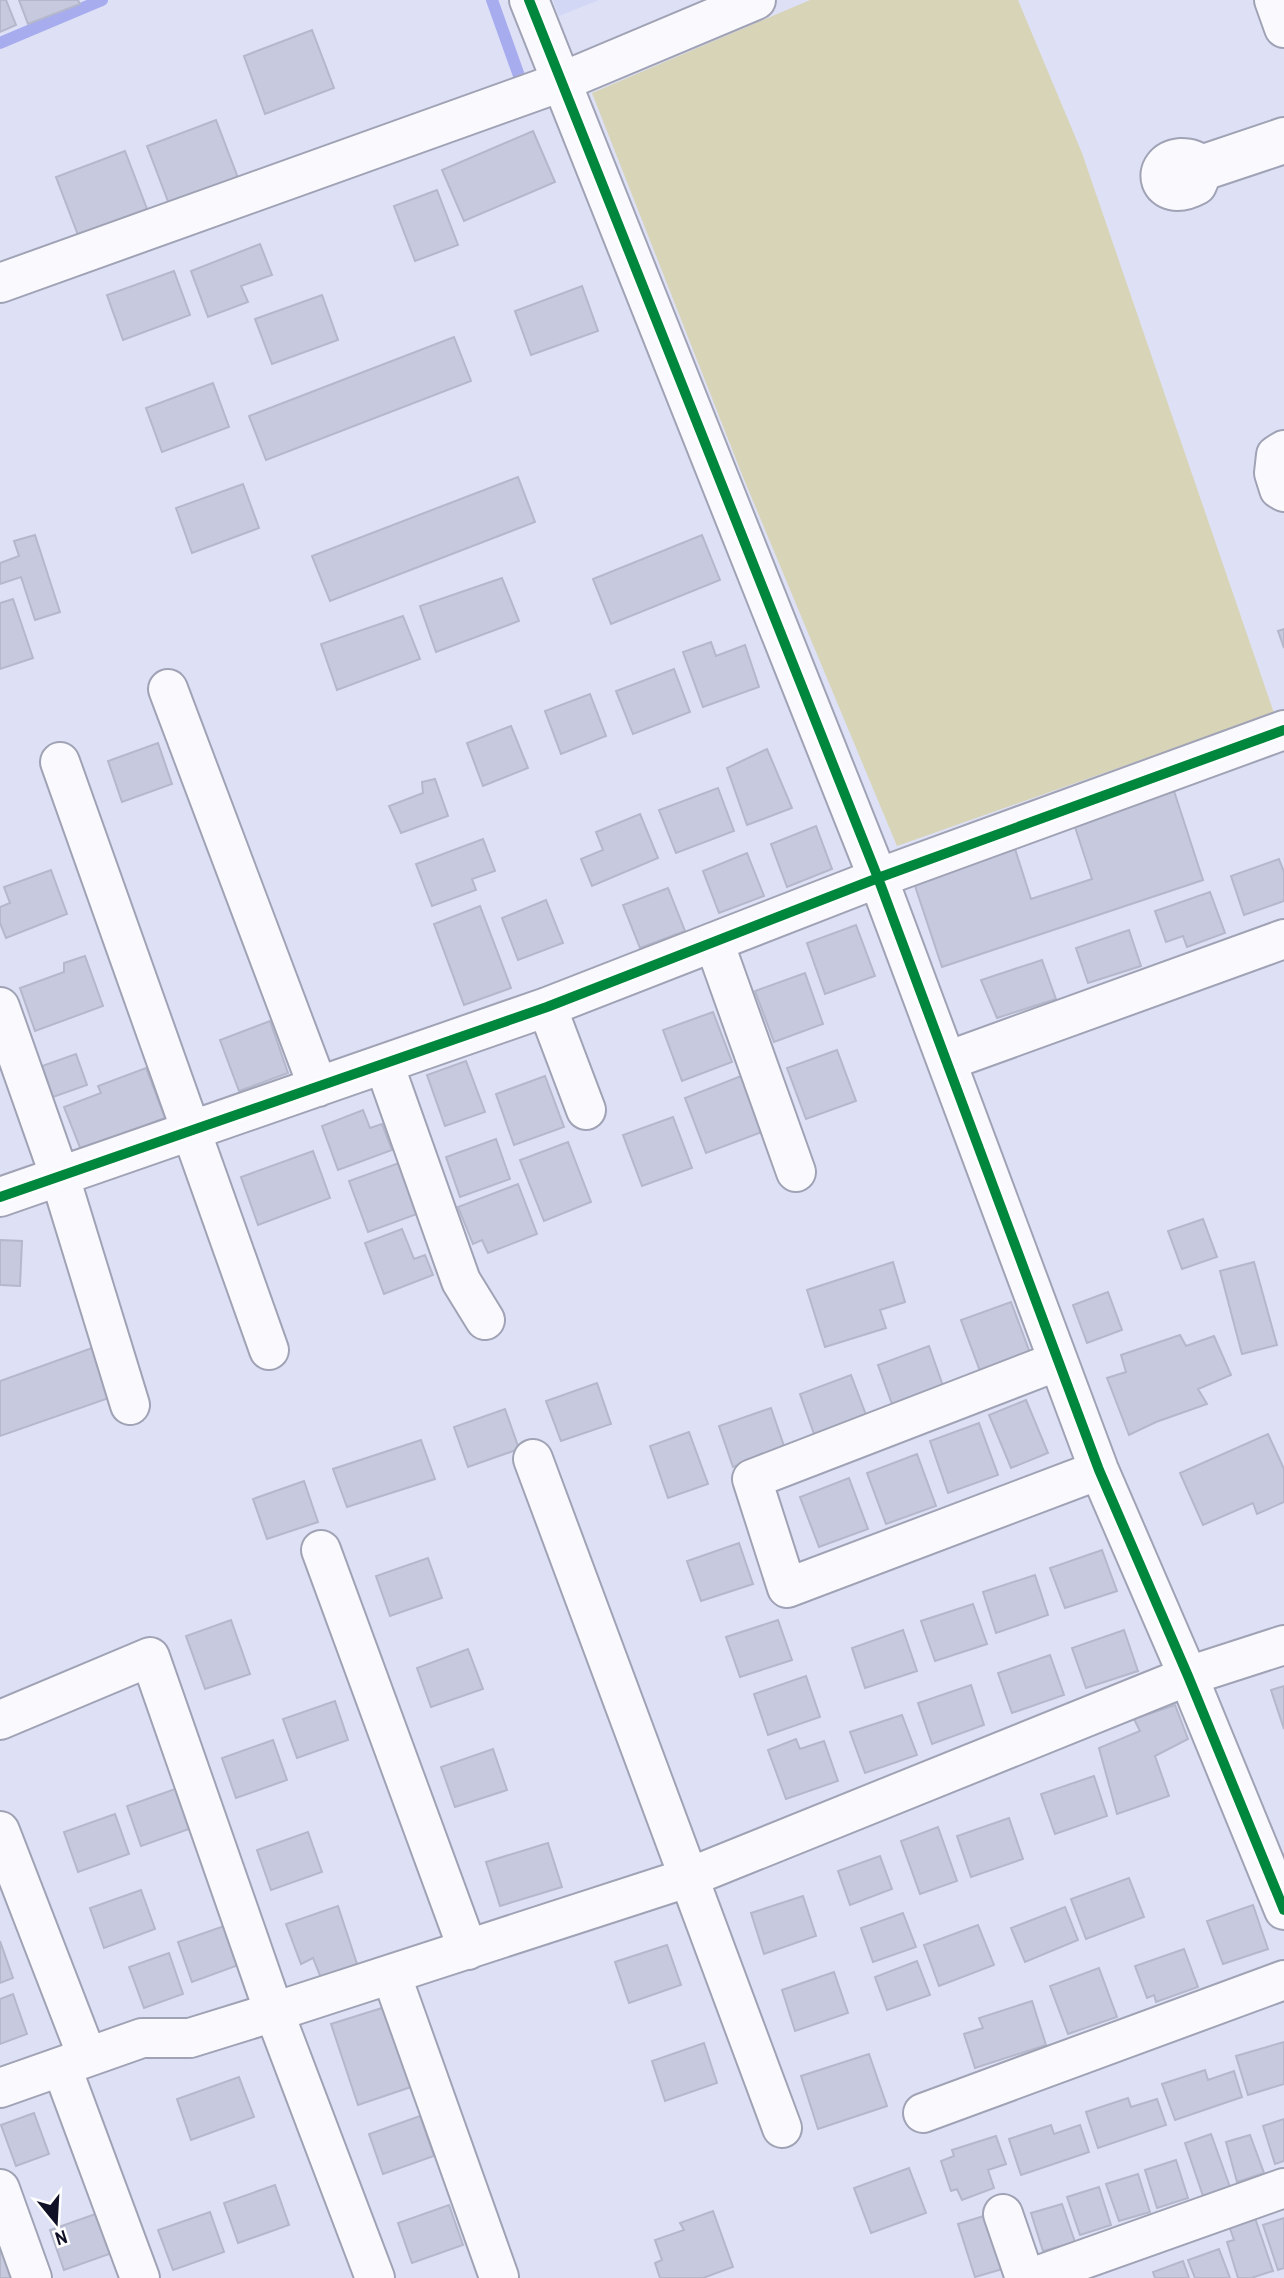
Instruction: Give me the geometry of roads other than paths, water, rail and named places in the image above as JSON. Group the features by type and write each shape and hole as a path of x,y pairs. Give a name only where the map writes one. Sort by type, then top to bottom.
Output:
{"street":[{"path":"528,0 878,878 1099,1470 1188,1676 1284,1910"},
{"path":"0,283 561,82 756,0"},
{"path":"1275,0 1284,28"},
{"path":"1284,137 1201,165 1190,159 1178,158 1170,161 1162,167 1159,175 1162,186 1168,191 1180,192 1197,185 1203,171 1284,144"},
{"path":"1284,450 1276,455 1274,473 1279,489 1284,492"},
{"path":"167,689 318,1087"},
{"path":"0,1197 547,1007 878,878 1284,730"},
{"path":"60,762 269,1350"},
{"path":"947,1061 1284,939"},
{"path":"714,942 796,1172"},
{"path":"0,1007 60,1177 130,1405"},
{"path":"547,1007 586,1110"},
{"path":"384,1064 461,1281 485,1320"},
{"path":"1058,1361 752,1479 787,1588 1099,1470"},
{"path":"533,1459 782,2128"},
{"path":"321,1550 468,1950"},
{"path":"0,2088 142,2038 190,2038 690,1877 1188,1676 1284,1645"},
{"path":"0,1720 150,1657 274,2012 375,2278"},
{"path":"0,1831 140,2278"},
{"path":"391,1974 499,2277"},
{"path":"923,2113 1284,1980"},
{"path":"1031,2278 1284,2188"},
{"path":"0,2189 32,2278"},
{"path":"1003,2214 1025,2278"}],"waterway":[{"path":"0,43 102,0"},
{"path":"492,0 523,87"}]}
